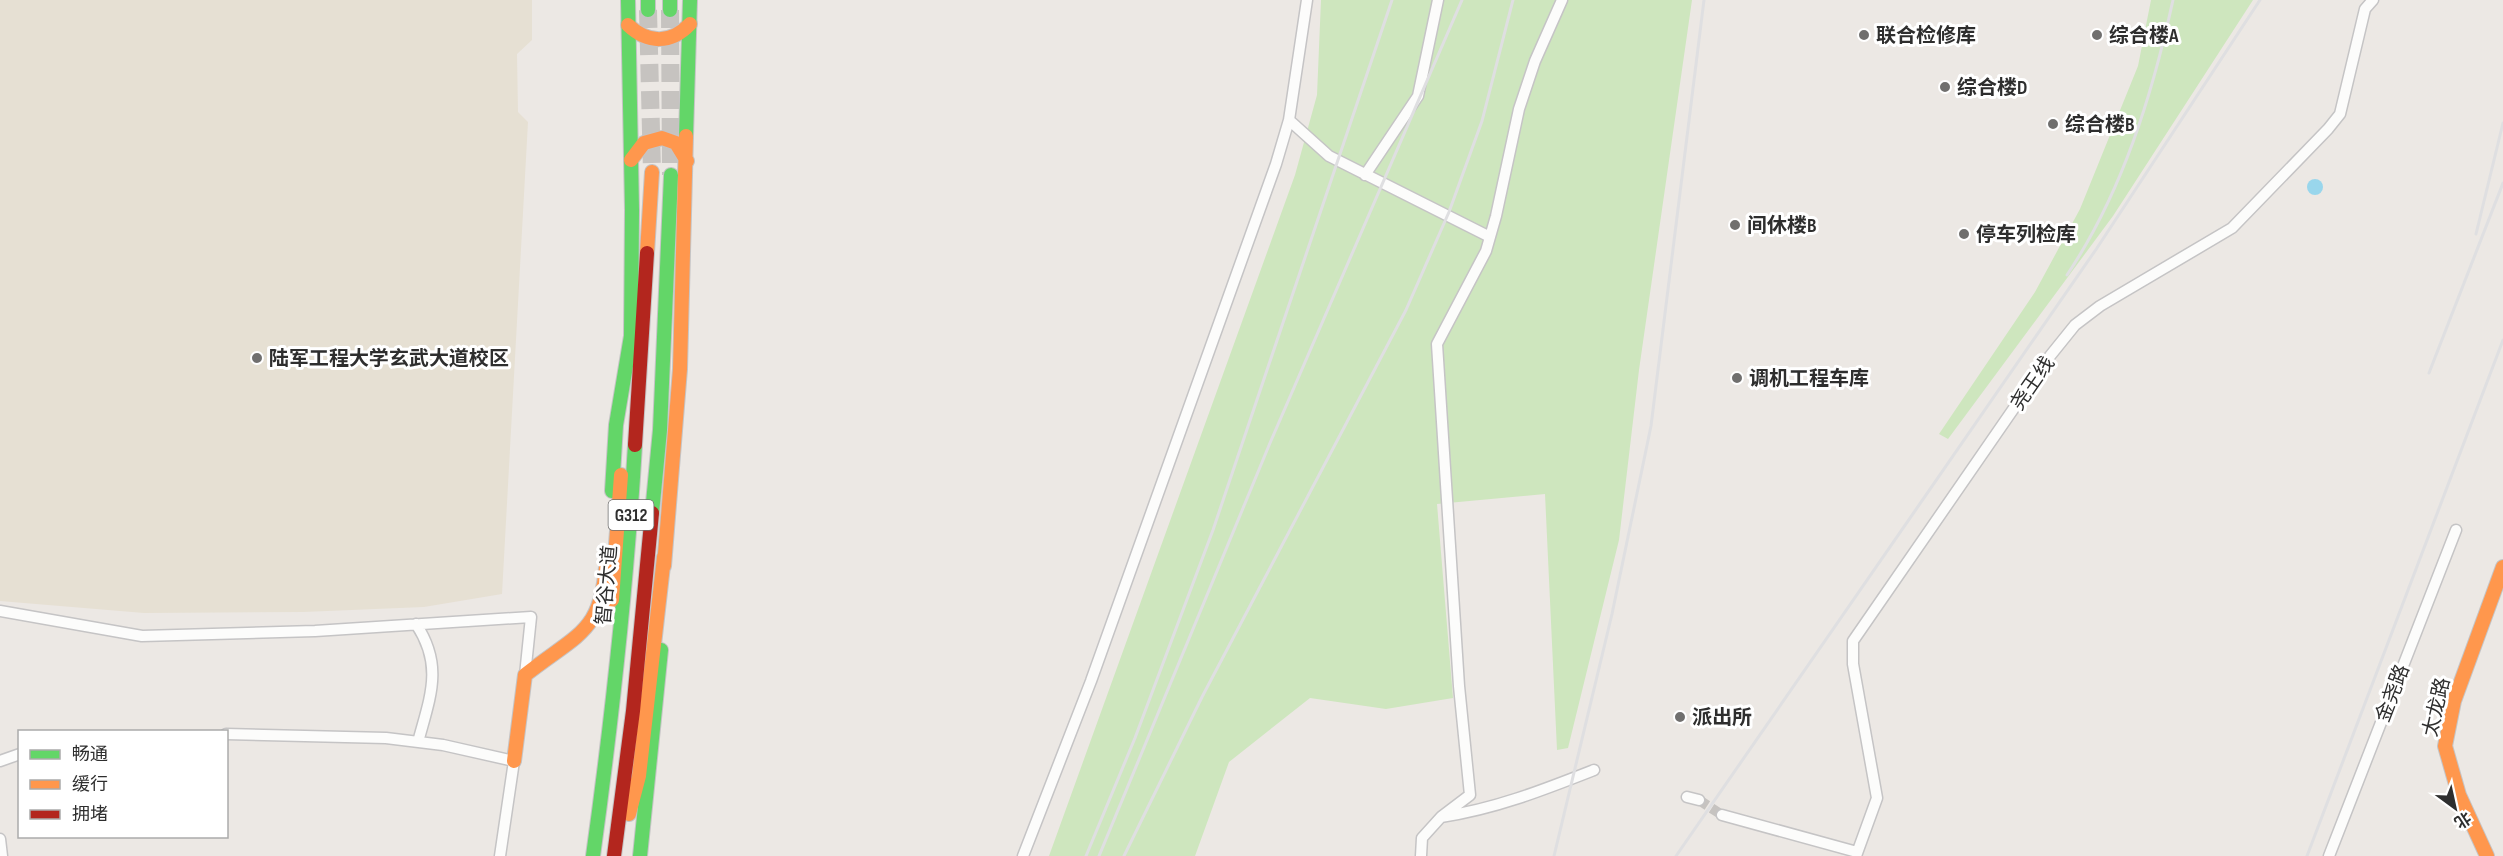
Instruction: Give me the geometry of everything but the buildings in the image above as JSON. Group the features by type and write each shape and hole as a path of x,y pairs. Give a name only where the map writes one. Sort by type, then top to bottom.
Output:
{"main road":[{"path":"597,823 631,336 632,172 628,0"},
{"path":"616,856 639,776 664,557 680,369 690,0"},
{"path":"628,25 642,37 660,41 680,34 690,24"},
{"path":"632,172 631,161 635,150 643,142 654,138 665,138 676,143 684,153 687,164"},
{"name":"智谷大道","path":"592,856 614,702 629,551 652,172"},
{"name":"智谷大道","path":"616,856 633,711 660,430 671,175"},
{"path":"514,761 525,675 585,629 595,616 602,596 616,425 631,336"},
{"path":"640,856 660,682 664,557"},
{"name":"太龙路","path":"2487,856 2459,795 2445,746 2454,701 2503,567"}],"street":[{"path":"1023,856 1091,681 1276,164 1289,120 1307,0"},
{"path":"1365,175 1418,96 1438,0"},
{"path":"1421,856 1422,838 1441,817 1470,795 1459,686 1437,344 1473,277 1490,237 1519,109 1535,61 1562,0"},
{"name":"尧王线","path":"1857,854 1877,798 1853,664 1853,641 2050,356 2075,325 2100,306 2232,228 2328,129 2340,114 2365,9 2373,0"},
{"path":"1289,120 1329,156 1490,237"},
{"name":"金尧路","path":"2328,856 2456,530"},
{"path":"0,611 142,636 315,631 531,617 525,675"},
{"path":"416,624 432,655 428,706 418,742"},
{"path":"228,734 326,735 418,742 514,761 500,856"},
{"path":"0,761 18,755"},
{"path":"1441,817 1477,812 1594,770"},
{"path":"1687,796 1699,800"},
{"path":"1722,815 1857,854"},
{"path":"0,839 2,856"}],"shaded area":[{"name":"陆军工程大学玄武大道校区","path":"0,0 532,0 532,40 517,54 518,112 528,122 502,594 424,607 303,612 144,613 0,601"}],"green space":[{"path":"1321,0 1692,0 1639,370 1619,540 1568,748 1557,750 1545,494 1437,504 1453,698 1386,709 1310,698 1229,762 1195,856 1049,856 1295,175 1317,95"},
{"path":"2151,0 2253,0 2113,216 1948,439 1939,434 2035,292 2080,209 2138,66"}],"water":[{"path":"2315,179 2323,187 2315,195 2307,187"}],"tunnel":[{"path":"648,10 652,172"},
{"path":"670,10 671,175"},
{"path":"1699,800 1722,815"}],"railway":[{"path":"1086,856 1135,738 1213,530 1392,0"},
{"path":"1099,856 1270,443 1462,0"},
{"path":"1124,856 1202,697 1406,310 1449,212 1482,121 1513,0"},
{"path":"1554,856 1612,614 1651,426 1704,0"},
{"path":"2067,275 2104,211 2133,143 2145,108 2173,0"},
{"path":"1676,856 2097,248 2260,0"},
{"path":"2476,234 2503,123"},
{"path":"2429,373 2503,183"},
{"path":"2307,856 2503,340"}],"traffic: fast":[{"path":"612,491 616,425 631,336 632,210 628,0"},
{"path":"648,0 648,10"},
{"path":"670,0 670,10"},
{"path":"686,136 690,0"},
{"path":"652,513 660,430 671,175"},
{"path":"593,856 618,651 635,445"},
{"path":"640,856 661,650"}],"traffic: slow":[{"path":"628,25 643,36 659,39 675,35 690,24"},
{"path":"664,566 680,369 686,136"},
{"path":"631,160 644,143 662,138 676,143 687,161"},
{"path":"647,253 652,172"},
{"path":"612,600 621,475"},
{"path":"514,761 525,675 586,628 600,600 605,580 607,554"},
{"path":"629,814 639,776 664,557"},
{"path":"2487,856 2459,795 2445,746 2454,701 2503,567"}],"traffic: jam":[{"path":"635,445 647,253"},
{"path":"614,856 633,711 652,513"}],"place":[{"name":"联合检修库","path":"1864,35"},
{"name":"综合楼A","path":"2097,35"},
{"name":"综合楼D","path":"1945,87"},
{"name":"综合楼B","path":"2053,124"},
{"name":"间休楼B","path":"1735,225"},
{"name":"停车列检库","path":"1964,234"},
{"name":"陆军工程大学玄武大道校区","path":"257,358"},
{"name":"调机工程车库","path":"1737,378"},
{"name":"派出所","path":"1680,717"}]}
